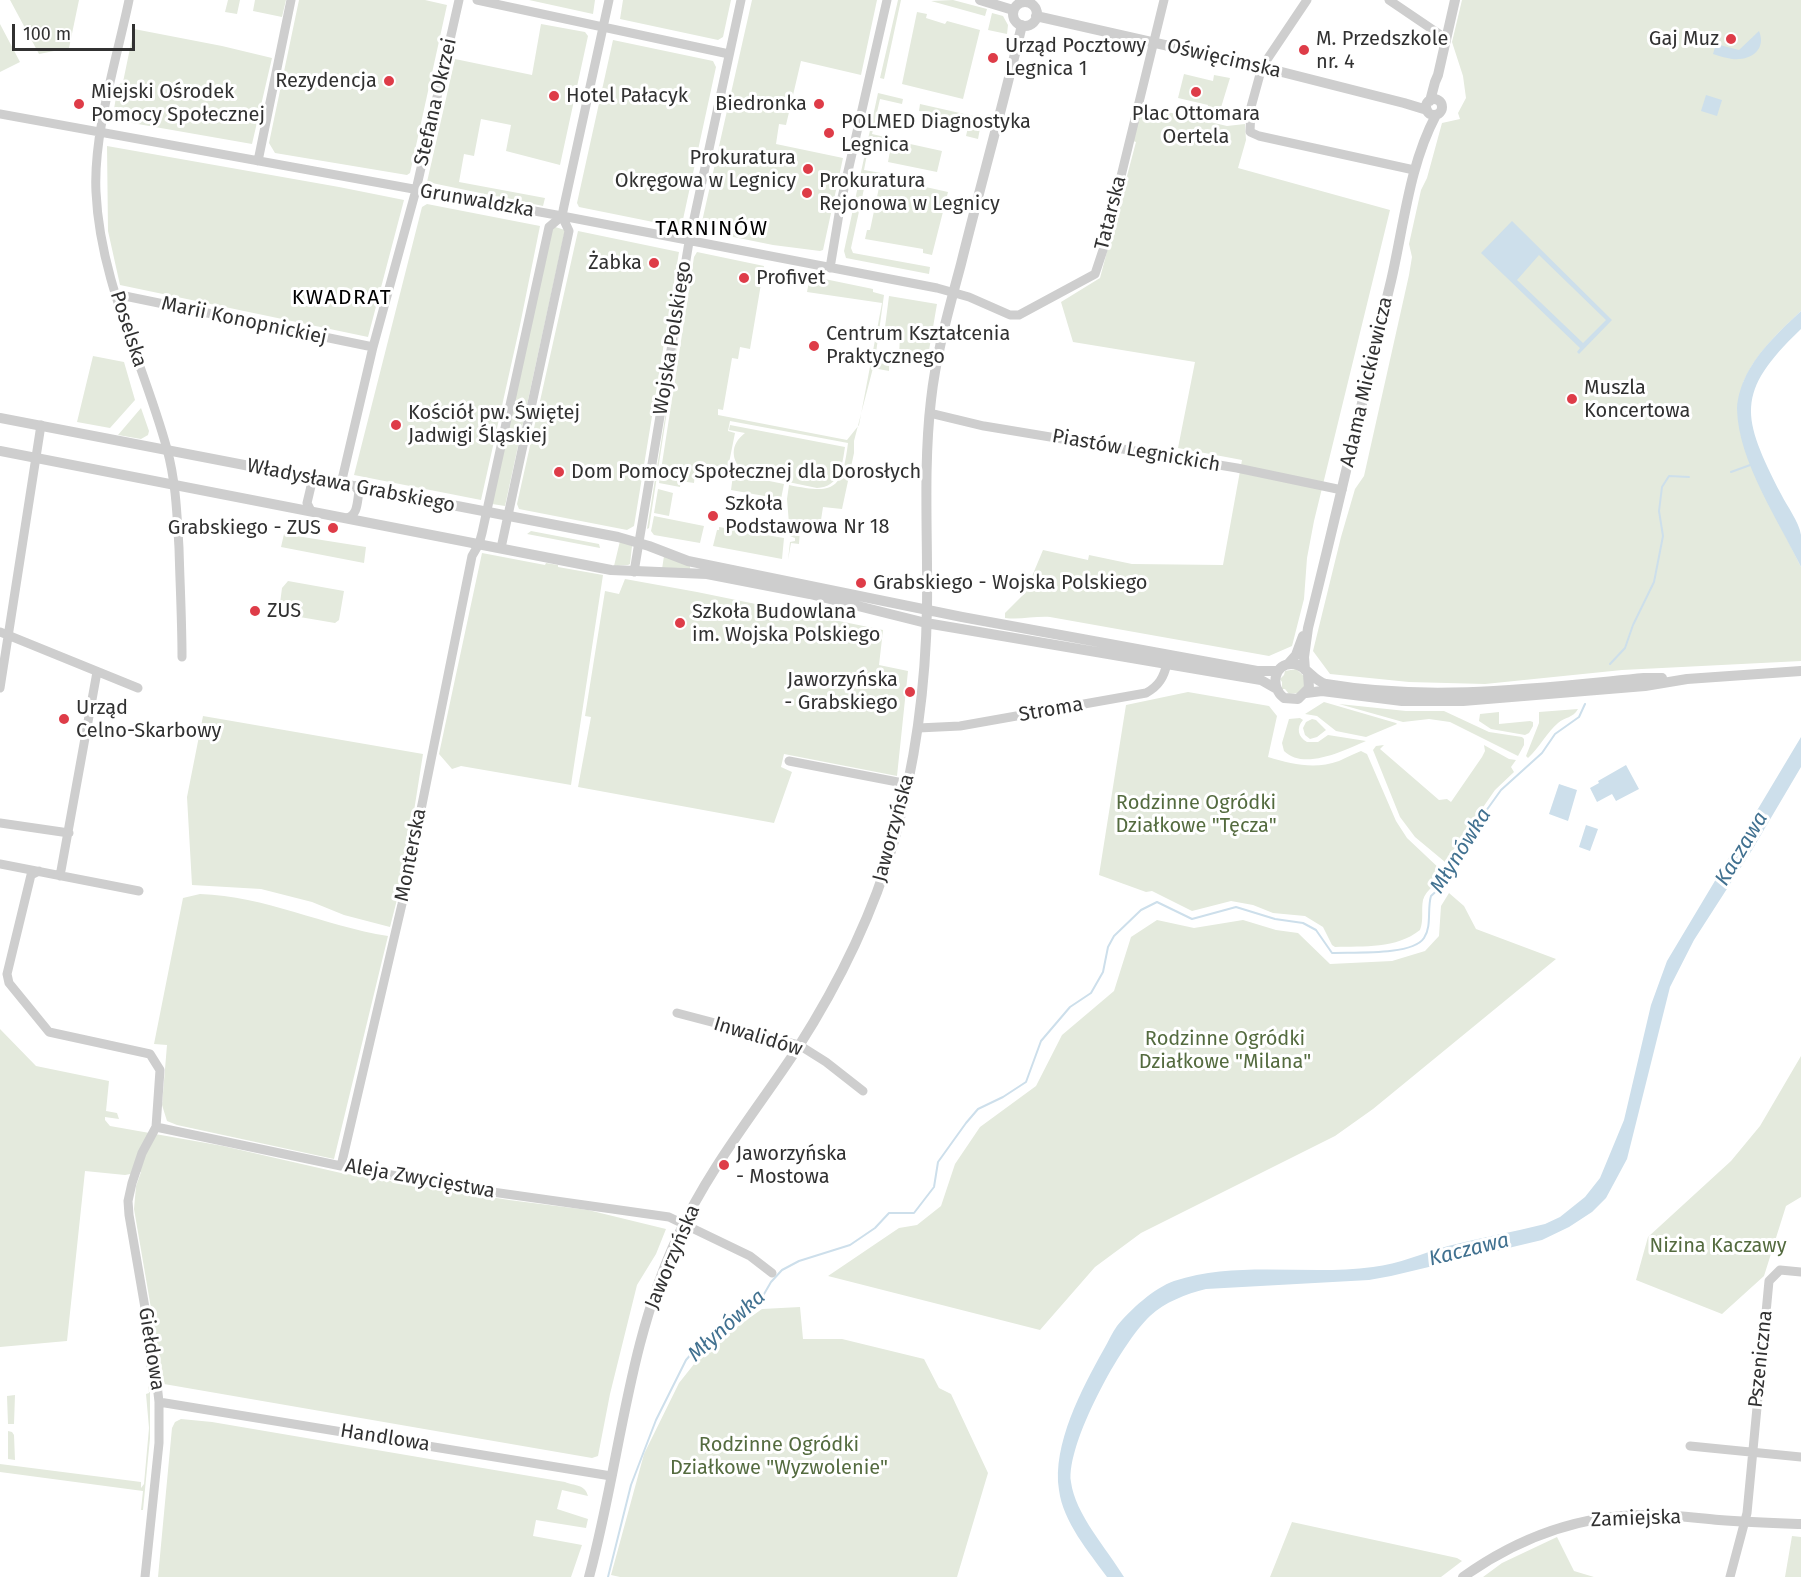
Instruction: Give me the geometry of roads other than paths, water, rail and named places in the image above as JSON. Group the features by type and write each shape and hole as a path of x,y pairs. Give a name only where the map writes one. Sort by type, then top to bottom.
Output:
{"street":[{"name":"Poselska","path":"129,0 100,133 97,199 103,247 115,294 168,450 175,485 182,599 182,657"},
{"path":"258,161 291,0"},
{"name":"Stefana Okrzei","path":"341,483 373,348 416,190 459,0"},
{"path":"477,0 729,54"},
{"path":"501,548 569,231 562,216 609,0"},
{"name":"Wojska Polskiego","path":"634,572 689,242 741,0"},
{"path":"830,268 841,202 887,0"},
{"path":"981,0 1013,10"},
{"name":"Tatarska","path":"953,292 981,301 1010,315 1019,315 1095,274 1103,250 1164,0"},
{"path":"1306,0 1262,67 1251,107 1250,132 1259,136 1414,170"},
{"path":"1389,0 1445,38"},
{"path":"1431,107 1441,84 1438,75 1455,0"},
{"path":"1028,1 1034,6 1036,16 1029,25 1022,25 1016,21 1013,10 1017,4 1028,1"},
{"name":"Oświęcimska","path":"1036,16 1431,107"},
{"name":"Jaworzyńska","path":"589,1577 625,1402 650,1306 684,1224 719,1161 799,1045 837,981 875,898 895,837 918,728 927,610 927,451 938,358 1022,25"},
{"name":"Adama Mickiewicza","path":"1307,672 1304,657 1308,628 1342,490 1414,170 1425,136 1430,131 1431,107"},
{"name":"Grunwaldzka","path":"0,114 562,216 953,292"},
{"name":"Monterska","path":"341,1166 402,904 472,556 479,544 487,512 549,227 562,216"},
{"name":"Marii Konopnickiej","path":"115,294 373,348"},
{"path":"530,315 550,320"},
{"name":"Piastów Legnickich","path":"930,413 984,426 1237,468 1342,490"},
{"name":"Władysława Grabskiego","path":"0,418 639,543 683,559 699,568 926,623 1261,680 1275,688"},
{"path":"0,688 4,633 41,426"},
{"name":"Władysława Grabskiego","path":"0,451 606,569 634,572 699,568 1257,671 1278,671"},
{"path":"311,511 307,503 312,482 317,479"},
{"path":"347,518 355,511 359,492 355,486"},
{"name":"Adama Mickiewicza","path":"1288,664 1296,655 1308,628"},
{"path":"4,633 138,688"},
{"name":"Stroma","path":"918,728 960,726 1146,693 1158,685 1167,663"},
{"path":"1307,672 1310,684 1306,693 1298,699 1288,699 1280,695 1275,688 1278,671 1288,664 1297,664 1326,684 1383,691 1534,692"},
{"path":"1306,693 1323,691 1374,698 1433,702 1644,678 1687,679 1801,671"},
{"path":"60,876 97,672"},
{"path":"789,761 908,784"},
{"path":"0,823 69,833"},
{"path":"0,864 140,891"},
{"path":"39,871 31,875 7,974 9,983 50,1032 150,1054 159,1070 156,1127"},
{"name":"Inwalidów","path":"677,1013 799,1045 863,1091"},
{"name":"Aleja Zwycięstwa","path":"156,1127 341,1166 464,1188 669,1217 750,1256 772,1273"},
{"name":"Giełdowa","path":"145,1577 159,1443 159,1402 156,1370 129,1215 132,1183 142,1153 156,1127"},
{"name":"Pszeniczna","path":"1730,1577 1745,1522 1769,1281 1780,1270 1801,1272"},
{"name":"Handlowa","path":"159,1402 611,1476"},
{"path":"1690,1446 1801,1457"},
{"name":"Zamiejska","path":"1463,1577 1523,1541 1587,1520 1649,1515 1801,1524"}],"water":[{"path":"1759,31 1761,44 1751,56 1732,59 1713,54 1716,44 1739,50"},
{"path":"1706,95 1722,100 1717,116 1701,111"},
{"path":"1512,221 1612,320 1579,354 1577,352 1580,348 1481,253","holes":["1539,255 1606,320 1583,343 1517,280"]},
{"path":"1801,311 1801,329 1779,351 1764,371 1755,389 1751,407 1758,445 1800,530 1801,567 1752,470 1739,429 1737,409 1743,384 1754,362"},
{"name":"Kaczawa","path":"1801,737 1801,767 1752,850 1694,940 1670,987 1627,1159 1606,1198 1592,1212 1569,1227 1542,1240 1369,1280 1206,1289 1176,1299 1156,1311 1138,1329 1111,1370 1086,1420 1072,1465 1071,1482 1085,1519 1124,1577 1107,1577 1071,1525 1061,1502 1058,1473 1064,1436 1078,1399 1117,1326 1143,1300 1174,1281 1223,1271 1323,1270 1383,1266 1448,1246 1545,1224 1560,1217 1585,1197 1600,1178 1624,1120 1651,1005 1667,961"},
{"path":"1626,765 1639,789 1616,801 1612,794 1597,802 1590,788"},
{"path":"1559,784 1577,790 1568,821 1549,814"},
{"path":"1586,825 1598,829 1590,851 1579,847"}],"waterway":[{"name":"Młynówka","path":"1731,472 1753,464"},
{"name":"Młynówka","path":"1610,664 1625,648 1633,625 1654,582 1663,536 1659,511 1662,487 1669,476 1689,477"},
{"name":"Młynówka","path":"608,1577 631,1485 656,1420 686,1360 698,1346 760,1301 771,1282 782,1270 799,1261 850,1245 875,1228 889,1213 914,1213 934,1187 938,1162 966,1123 978,1109 1026,1082 1041,1041 1070,1007 1091,993 1103,972 1108,947 1114,936 1141,910 1157,902 1192,919 1236,907 1275,919 1303,923 1316,930 1332,953 1367,953 1408,948 1417,944 1424,938 1428,928 1431,896 1450,875 1458,850 1501,790 1542,753 1555,734 1579,717 1585,704"}],"place":[{"name":"Gaj Muz","path":"1731,39"},
{"name":"M. Przedszkole nr. 4","path":"1304,50"},
{"name":"Urząd Pocztowy Legnica 1","path":"993,58"},
{"name":"Rezydencja","path":"389,81"},
{"name":"Plac Ottomara Oertela","path":"1196,92"},
{"name":"Hotel Pałacyk","path":"554,96"},
{"name":"Miejski Ośrodek Pomocy Społecznej","path":"79,104"},
{"name":"Biedronka","path":"819,104"},
{"name":"POLMED Diagnostyka Legnica","path":"829,133"},
{"name":"Prokuratura Okręgowa w Legnicy","path":"808,169"},
{"name":"Prokuratura Rejonowa w Legnicy","path":"807,193"},
{"name":"Żabka","path":"654,263"},
{"name":"Profivet","path":"744,278"},
{"name":"Centrum Kształcenia Praktycznego","path":"814,346"},
{"name":"Muszla Koncertowa","path":"1572,399"},
{"name":"Kościół pw. Świętej Jadwigi Śląskiej","path":"396,425"},
{"name":"Dom Pomocy Społecznej dla Dorosłych","path":"559,472"},
{"name":"Szkoła Podstawowa Nr 18","path":"713,516"},
{"name":"Grabskiego - ZUS","path":"333,528"},
{"name":"Grabskiego - Wojska Polskiego","path":"861,583"},
{"name":"ZUS","path":"255,611"},
{"name":"Szkoła Budowlana im. Wojska Polskiego","path":"680,623"},
{"name":"Jaworzyńska - Grabskiego","path":"910,692"},
{"name":"Urząd Celno-Skarbowy","path":"64,719"},
{"name":"Jaworzyńska - Mostowa","path":"724,1165"}],"district":[{"name":"TARNINÓW","path":"712,229"},
{"name":"KWADRAT","path":"342,298"}],"park label":[{"name":"Rodzinne Ogródki Działkowe \"Tęcza\"","path":"1196,814"},
{"name":"Rodzinne Ogródki Działkowe \"Milana\"","path":"1225,1050"},
{"name":"Nizina Kaczawy","path":"1718,1246"},
{"name":"Rodzinne Ogródki Działkowe \"Wyzwolenie\"","path":"779,1456"}]}
